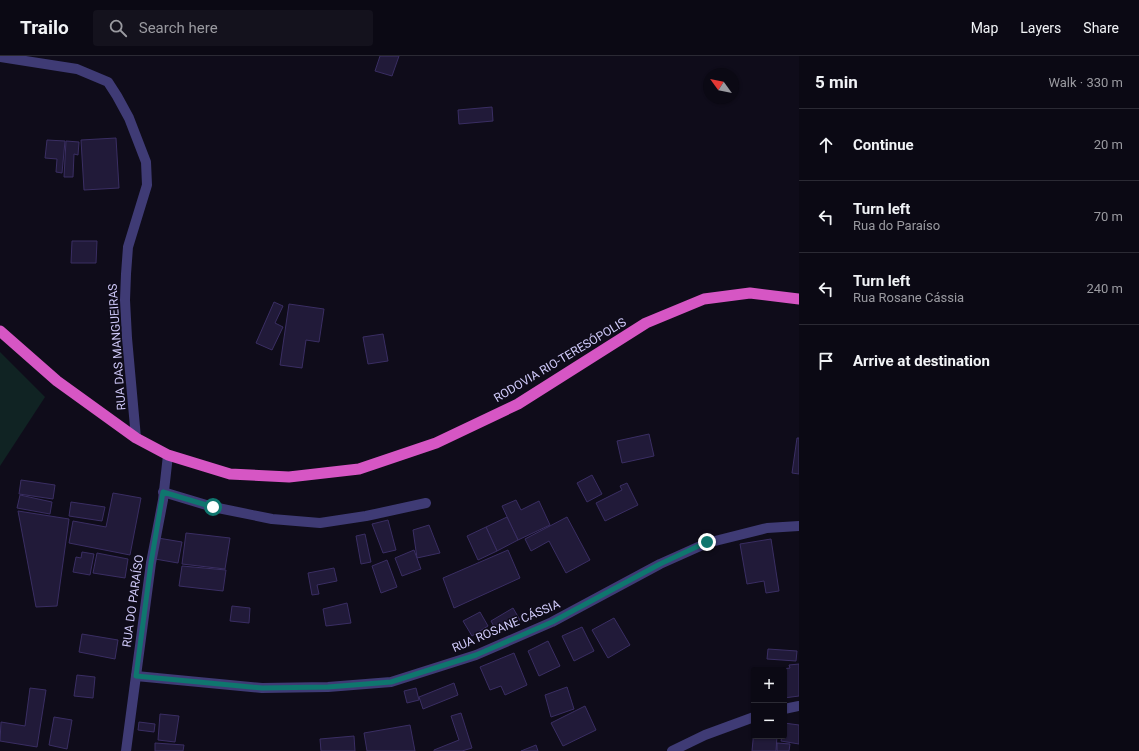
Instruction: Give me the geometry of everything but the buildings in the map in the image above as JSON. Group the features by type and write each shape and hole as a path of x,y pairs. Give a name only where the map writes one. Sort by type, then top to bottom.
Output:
{"highway":[{"name":"RODOVIA RIO-TERESÓPOLIS","path":"0,331 58,380 136,438 168,455 230,474 288,477 359,469 436,443 518,404 646,323 704,299 750,293 799,299"}],"street":[{"name":"RUA DAS MANGUEIRAS","path":"0,57 77,69 108,82 129,118 146,162 148,185 128,247 126,274 126,316 136,438"},
{"name":"RUA DO PARAÍSO","path":"126,751 151,563 168,455"},
{"path":"163,492 213,507 272,519 320,523 366,516 426,503"},
{"name":"RUA ROSANE CÁSSIA","path":"136,676 262,688 328,687 391,682 476,655 552,622 660,564 707,542 766,528 799,526"},
{"path":"787,708 799,706"},
{"path":"672,751 705,735 751,718"}],"green space":[{"path":"0,352 45,397 0,466"}],"route":[{"path":"213,507 163,492 151,563 136,676 262,688 328,687 391,682 476,655 552,622 660,564 707,542"}]}
